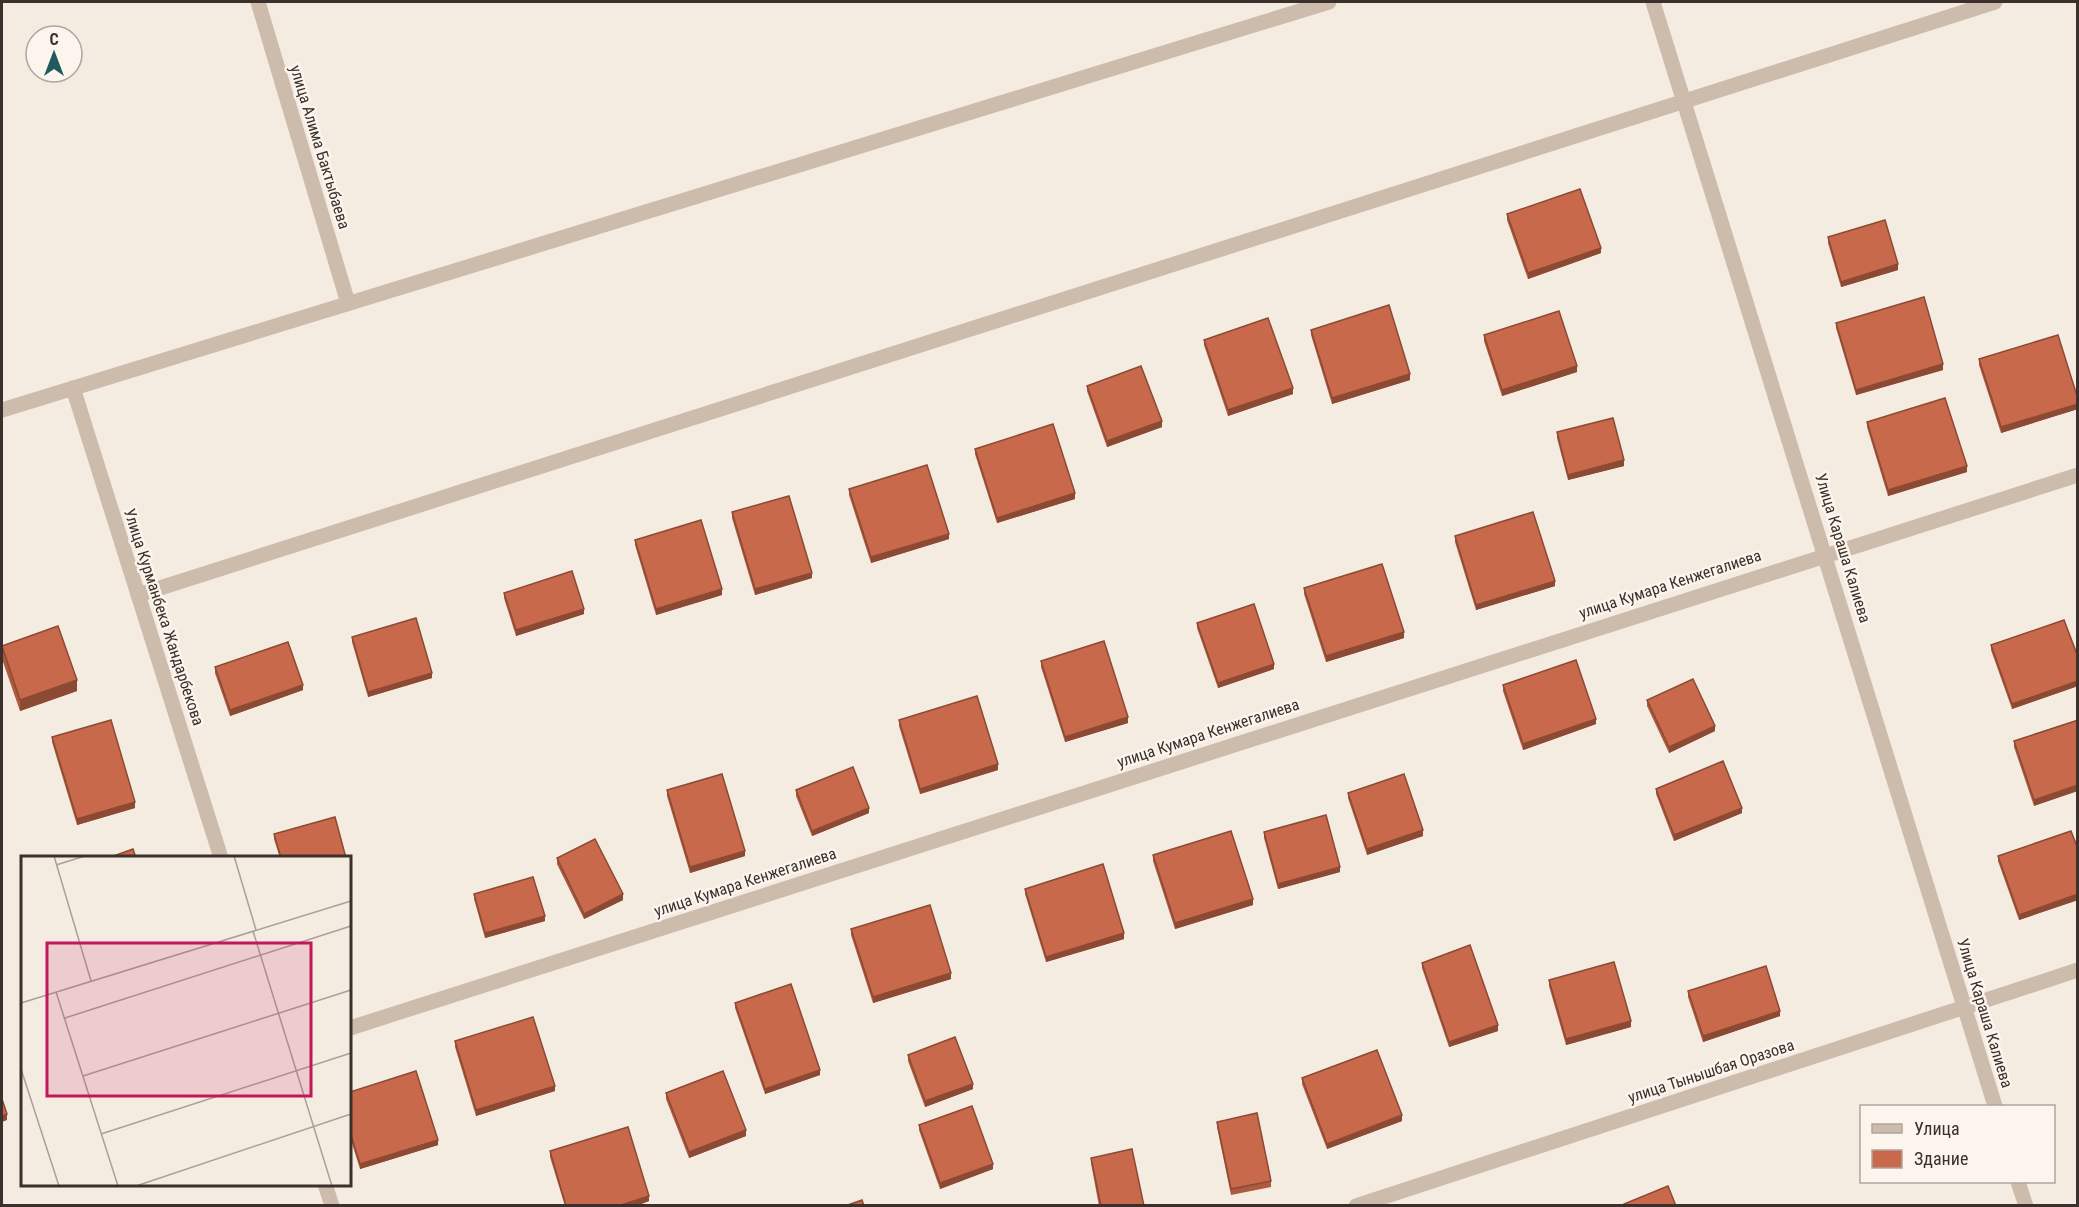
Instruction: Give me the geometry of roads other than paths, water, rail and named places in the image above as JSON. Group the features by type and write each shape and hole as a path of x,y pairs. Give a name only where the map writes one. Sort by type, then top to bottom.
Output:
{"street":[{"name":"улица Алима Бактыбаева","path":"258,2 348,303"},
{"path":"2,410 1329,2"},
{"name":"Улица Караша Калиева","path":"1653,2 1826,553 1994,1105"},
{"path":"138,595 1995,2"},
{"name":"Улица Курманбека Жандарбекова","path":"73,388 220,856"},
{"name":"улица Кумара Кенжегалиева","path":"351,1028 1826,553 2078,475"},
{"name":"улица Тынышбая Оразова","path":"1356,1206 2078,970"},
{"path":"2018,1183 2026,1206"},
{"path":"325,1186 332,1206"}]}
